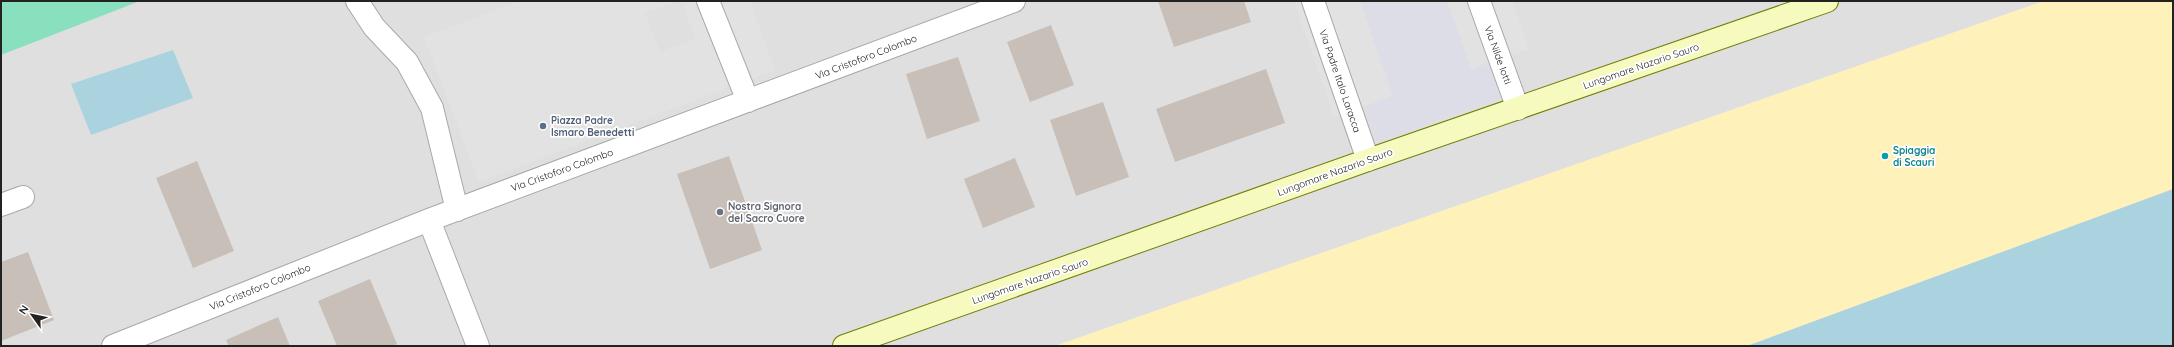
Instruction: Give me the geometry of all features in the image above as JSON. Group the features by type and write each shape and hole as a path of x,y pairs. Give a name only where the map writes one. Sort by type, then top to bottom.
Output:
{"street":[{"path":"357,1 374,27 407,62 432,108 457,210"},
{"path":"708,1 748,101"},
{"name":"Via Cristoforo Colombo","path":"113,346 429,220 1014,1"},
{"name":"Via Padre Italo Laracca","path":"1313,1 1368,160"},
{"name":"Via Nilde Iotti","path":"1479,1 1518,109"},
{"name":"Lungomare Nazario Sauro","path":"844,346 1368,160 1827,1"},
{"path":"1,205 23,197"},
{"path":"429,220 478,346"}],"shaded area":[{"path":"1,1 2044,1 1055,346 1,346"},
{"name":"Piazza Padre Ismaro Benedetti","path":"520,1 677,1 645,13 660,52 695,39 682,1 750,1 775,70 479,182 424,37"},
{"path":"1294,1 1360,1 1393,96 1334,117"},
{"path":"1360,1 1447,1 1471,69 1490,63 1502,97 1377,142 1364,107 1393,96"},
{"path":"1447,1 1512,1 1529,49 1471,69"}],"sand":[{"name":"Spiaggia di Scauri","path":"2044,1 2173,1 2173,189 1747,346 1055,346"}],"green space":[{"path":"1,1 140,1 1,55"}],"water":[{"path":"173,50 193,98 91,135 71,84"},
{"path":"2173,189 2173,346 1747,346"}],"building":[{"path":"1158,1 1244,1 1251,22 1174,47"},
{"path":"1051,25 1074,85 1030,102 1007,42"},
{"path":"958,57 980,121 927,139 906,74"},
{"path":"1266,69 1285,123 1175,162 1156,109"},
{"path":"1103,102 1129,177 1076,196 1050,120"},
{"name":"Nostra Signora del Sacro Cuore","path":"729,156 762,250 710,269 677,174"},
{"path":"1015,158 1035,207 983,228 964,179"},
{"path":"197,161 234,251 193,268 156,178"},
{"path":"28,252 54,320 1,341 1,262"},
{"path":"370,279 397,344 393,346 337,346 318,301"},
{"path":"278,317 290,346 229,346 226,340"}],"place":[{"name":"Piazza Padre Ismaro Benedetti","path":"543,126"},
{"name":"Spiaggia di Scauri","path":"1885,156"},
{"name":"Nostra Signora del Sacro Cuore","path":"720,212"}]}
